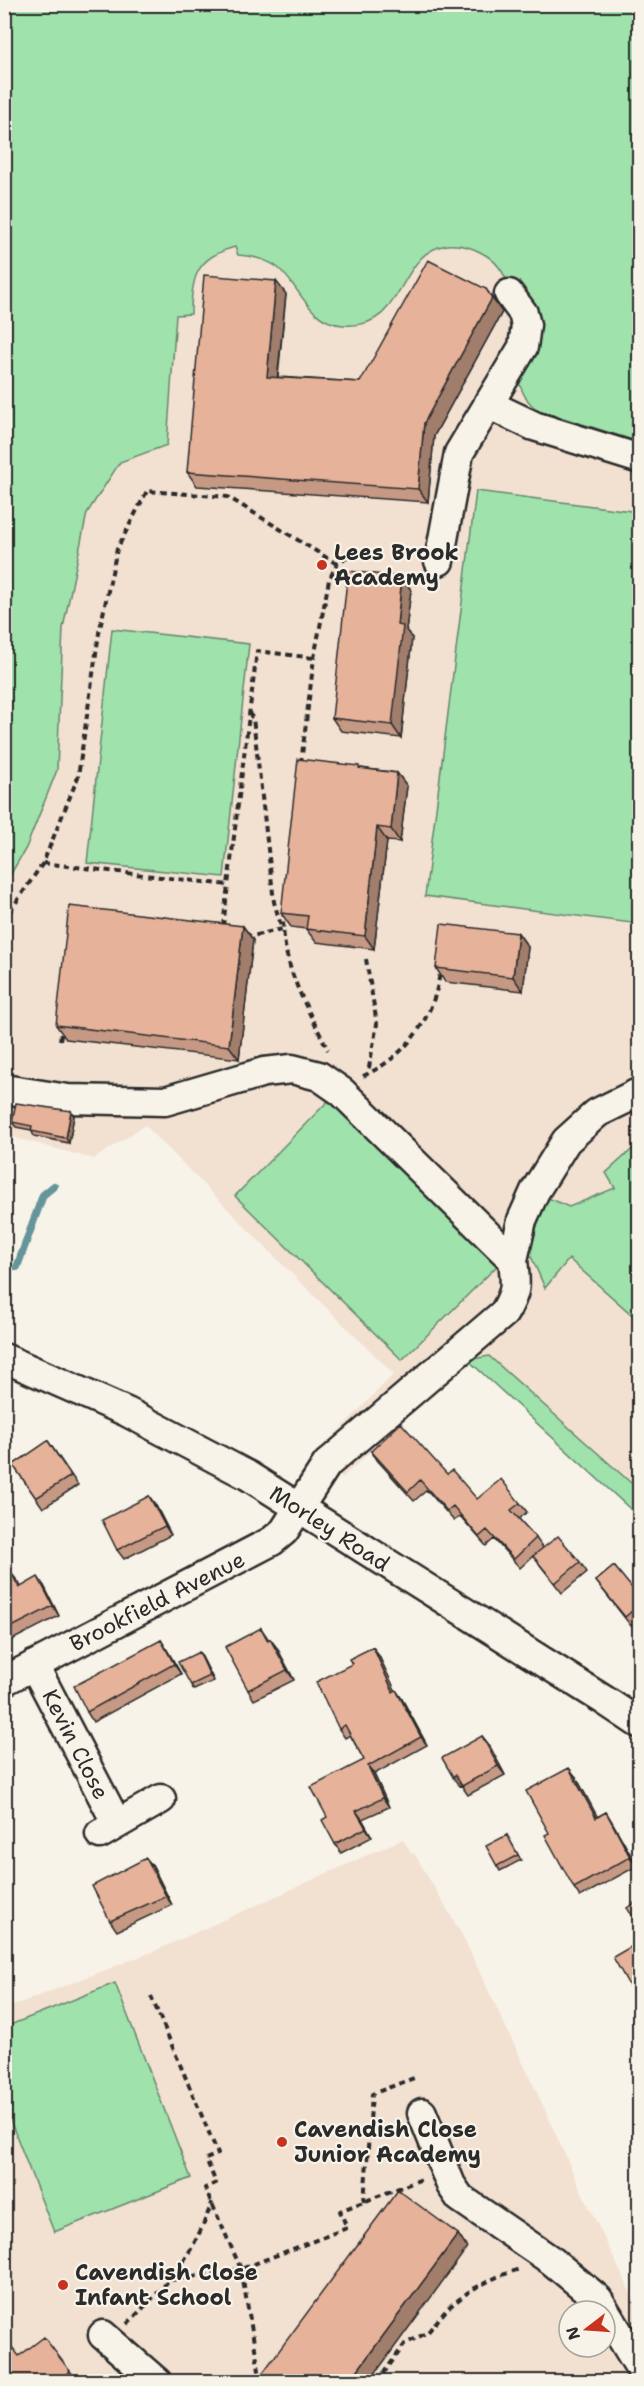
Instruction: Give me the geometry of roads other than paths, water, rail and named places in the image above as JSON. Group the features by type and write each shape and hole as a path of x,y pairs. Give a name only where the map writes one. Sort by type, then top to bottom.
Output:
{"street":[{"path":"439,561 459,453 523,347 526,336 523,313 510,294"},
{"path":"489,404 534,426 639,459"},
{"path":"4,1089 68,1099 165,1101 264,1072 292,1069 319,1076 342,1092 513,1260"},
{"name":"Brookfield Avenue","path":"4,1680 272,1541 284,1531 327,1464 504,1313 514,1296 513,1260 522,1221 535,1191 566,1141 597,1113 639,1092"},
{"name":"Morley Road","path":"4,1358 127,1412 246,1475 639,1724"},
{"name":"Kevin Close","path":"34,1665 108,1829 161,1799"},
{"path":"422,2113 445,2170 460,2198 552,2261 598,2298 639,2368"},
{"path":"106,2337 157,2382"}],"waterway":[{"path":"17,1267 43,1195 54,1186"}],"place":[{"name":"Lees Brook Academy","path":"322,565"},
{"name":"Cavendish Close Junior Academy","path":"282,2142"},
{"name":"Cavendish Close Infant School","path":"63,2285"}]}
